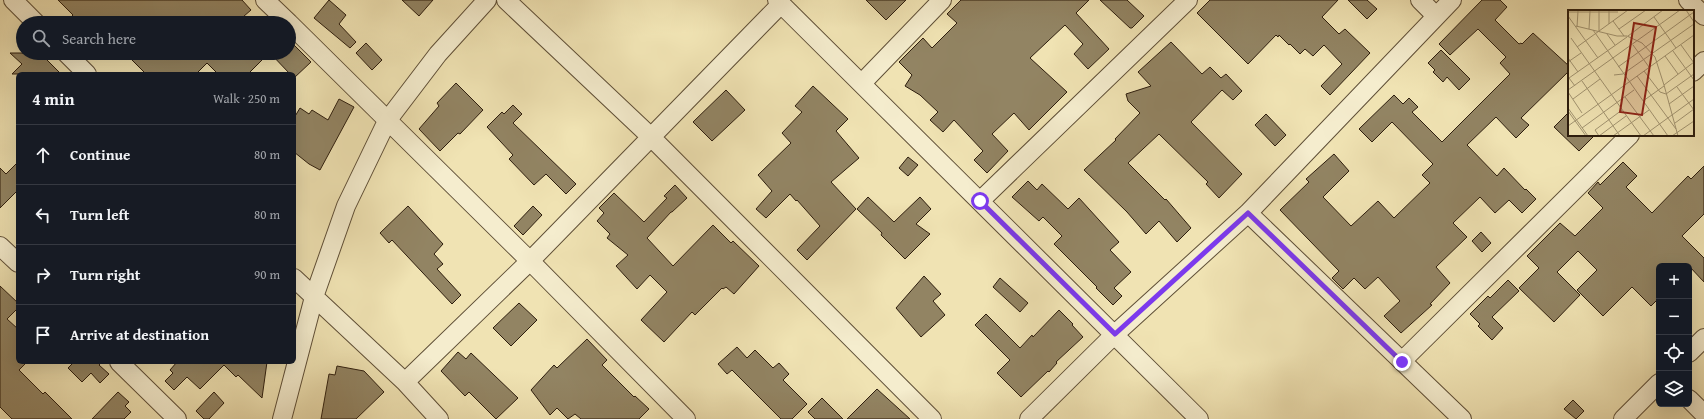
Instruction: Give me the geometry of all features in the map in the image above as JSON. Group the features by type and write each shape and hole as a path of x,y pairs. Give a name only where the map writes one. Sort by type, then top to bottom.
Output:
{"street":[{"path":"13,0 29,16"},
{"path":"266,0 282,16"},
{"path":"282,419 314,297 346,206 387,121 438,54 486,0"},
{"path":"506,0 651,137 932,419"},
{"path":"862,83 942,0"},
{"path":"980,201 1188,0"},
{"path":"1420,0 1436,15"},
{"path":"1029,419 1115,334 1248,213 1452,0"},
{"path":"1688,0 1704,16"},
{"path":"405,382 530,261 651,137 779,2 1199,419"},
{"path":"296,30 530,261 686,419"},
{"path":"73,60 85,72"},
{"path":"1694,71 1704,62"},
{"path":"1402,362 1629,136"},
{"path":"1248,213 1462,419"},
{"path":"0,246 16,261"},
{"path":"296,280 405,382 439,419"},
{"path":"1692,350 1704,338"},
{"path":"121,364 177,419"},
{"path":"1623,419 1656,386"},
{"path":"1692,402 1704,414"}],"building":[{"path":"58,0 242,0 251,10 244,16 72,16 73,15"},
{"path":"329,0 346,15 339,24 356,42 350,48 314,18"},
{"path":"402,0 433,0 419,16"},
{"path":"866,0 906,0 886,20"},
{"path":"961,0 1089,0 1076,13 1109,49 1088,69 1074,54 1083,44 1065,25 1030,58 1067,92 1029,130 1014,113 992,134 1008,151 987,173 974,160 983,151 954,120 943,132 930,120 938,112 920,95 905,86 912,75 899,62 923,38 932,48 957,23 947,14"},
{"path":"1100,0 1127,0 1144,16 1132,28 1130,28"},
{"path":"1210,0 1338,0 1322,17 1339,34 1345,29 1370,53 1330,95 1321,86 1342,64 1324,45 1313,56 1305,49 1300,54 1279,35 1278,37 1276,35 1248,64 1197,13"},
{"path":"1348,0 1367,0 1377,9 1367,19"},
{"path":"1482,0 1500,0 1507,7 1495,20 1519,44 1522,44 1533,33 1568,65 1568,72 1521,118 1529,125 1516,138 1496,117 1467,145 1497,176 1504,168 1536,199 1522,213 1509,200 1495,213 1480,197 1453,223 1467,237 1436,267 1450,283 1430,304 1432,305 1401,333 1384,316 1400,301 1378,277 1365,289 1354,278 1343,289 1332,278 1339,271 1280,210 1309,182 1306,179 1334,154 1349,171 1323,197 1351,226 1378,201 1394,218 1430,183 1422,175 1433,164 1392,122 1372,142 1359,129 1394,95 1403,104 1409,98 1418,107 1412,112 1442,142 1510,74 1500,63 1506,57 1478,29 1450,55 1439,44"},
{"path":"1171,42 1202,74 1210,67 1221,78 1226,74 1242,91 1233,100 1222,90 1191,122 1242,174 1219,198 1206,184 1208,182 1159,134 1128,163 1165,200 1166,199 1191,228 1177,242 1159,221 1146,234 1127,212 1084,170 1116,140 1115,139 1140,113 1128,101 1126,94 1151,86 1138,72"},
{"path":"366,43 382,60 372,70 356,53"},
{"path":"296,47 311,62 296,76 296,72 288,72 277,60 296,60"},
{"path":"1441,50 1470,79 1459,90 1447,77 1443,82 1433,72 1435,70 1428,63"},
{"path":"10,53 16,53 16,58"},
{"path":"18,60 47,60 59,72 16,72 16,74 12,74 22,64"},
{"path":"132,60 262,60 250,72 216,72 207,63 198,72 144,72"},
{"path":"456,83 483,110 460,134 458,133 440,151 419,129 439,106 437,103"},
{"path":"813,86 848,119 836,131 859,158 831,182 856,209 807,260 797,250 820,226 797,200 796,201 790,194 766,218 756,209 772,191 758,175 791,143 782,133 802,112 795,106"},
{"path":"726,90 745,110 712,141 693,122"},
{"path":"339,99 354,107 320,170 309,164 296,154 296,115 300,108 309,114 312,110 328,120"},
{"path":"513,105 522,114 513,123 576,184 566,194 546,174 534,185 509,159 513,155 487,127 502,112 504,114"},
{"path":"1568,113 1568,136 1594,136 1579,151 1554,127"},
{"path":"1266,114 1286,135 1275,146 1255,125"},
{"path":"908,157 918,165 908,176 899,168"},
{"path":"1623,162 1637,176 1626,187 1652,213 1688,176 1691,179 1704,166 1704,214 1682,236 1704,258 1704,282 1692,269 1692,263 1656,263 1656,301 1651,306 1632,287 1603,316 1577,290 1597,270 1578,251 1557,272 1580,295 1554,322 1519,288 1539,268 1527,256 1560,223 1575,236 1603,208 1588,193 1598,182 1600,185"},
{"path":"16,164 16,192 0,208 0,168 6,174"},
{"path":"1028,181 1037,190 1042,184 1068,209 1079,198 1119,242 1110,250 1131,272 1114,288 1122,296 1113,305 1054,244 1062,236 1043,217 1039,221 1012,197"},
{"path":"675,185 687,198 671,212 647,238 673,266 713,225 731,243 733,241 759,266 734,294 726,287 723,289 722,288 695,315 692,312 664,342 641,320 667,292 650,275 637,289 616,266 628,255 607,238 610,234 597,221 604,213 599,208 614,193 644,222 667,198 664,196"},
{"path":"868,197 894,222 920,197 931,209 916,224 930,234 905,259 881,235 882,233 857,209"},
{"path":"408,206 443,244 434,254 443,264 437,269 461,295 452,304 392,240 389,243 380,233"},
{"path":"533,206 542,215 523,235 514,226"},
{"path":"1481,232 1491,243 1482,252 1472,241"},
{"path":"924,276 941,294 933,301 945,315 921,337 896,308"},
{"path":"1000,278 1028,303 1020,312 993,287"},
{"path":"1508,280 1519,291 1492,317 1503,328 1492,340 1478,326 1480,324 1470,314 1488,296 1490,298"},
{"path":"0,286 16,301 16,310 7,319 16,327 16,364 25,364 19,370 43,394 45,392 72,419 12,419 0,407"},
{"path":"519,303 537,320 511,346 493,328"},
{"path":"1059,310 1083,337 1056,362 1057,363 1049,372 1048,371 1021,397 997,373 1010,360 975,325 986,314 1020,348"},
{"path":"587,339 607,360 602,365 634,397 635,396 649,409 639,419 581,419 575,414 568,419 557,408 550,415 531,390 554,365 557,368"},
{"path":"737,347 747,358 755,350 773,368 779,363 789,374 783,380 807,404 792,419 781,419 732,370 727,374 718,364"},
{"path":"458,352 466,359 471,353 518,398 496,419 469,392 465,396 441,371"},
{"path":"72,364 100,364 99,365 109,374 100,383 91,373 82,382 68,368"},
{"path":"175,364 267,364 262,398 238,375 236,377 224,365 200,389 187,377 174,390 165,381 173,373 170,370"},
{"path":"337,366 364,371 384,392 356,419 321,419 329,374 335,375"},
{"path":"877,389 910,419 847,419"},
{"path":"118,392 129,402 125,406 131,412 124,419 92,419"},
{"path":"214,392 224,403 209,419 204,419 196,411"},
{"path":"822,398 843,419 815,419 808,412"},
{"path":"1573,400 1584,411 1576,419 1564,409"}],"route":[{"path":"980,201 1115,334 1248,213 1402,362"}]}
